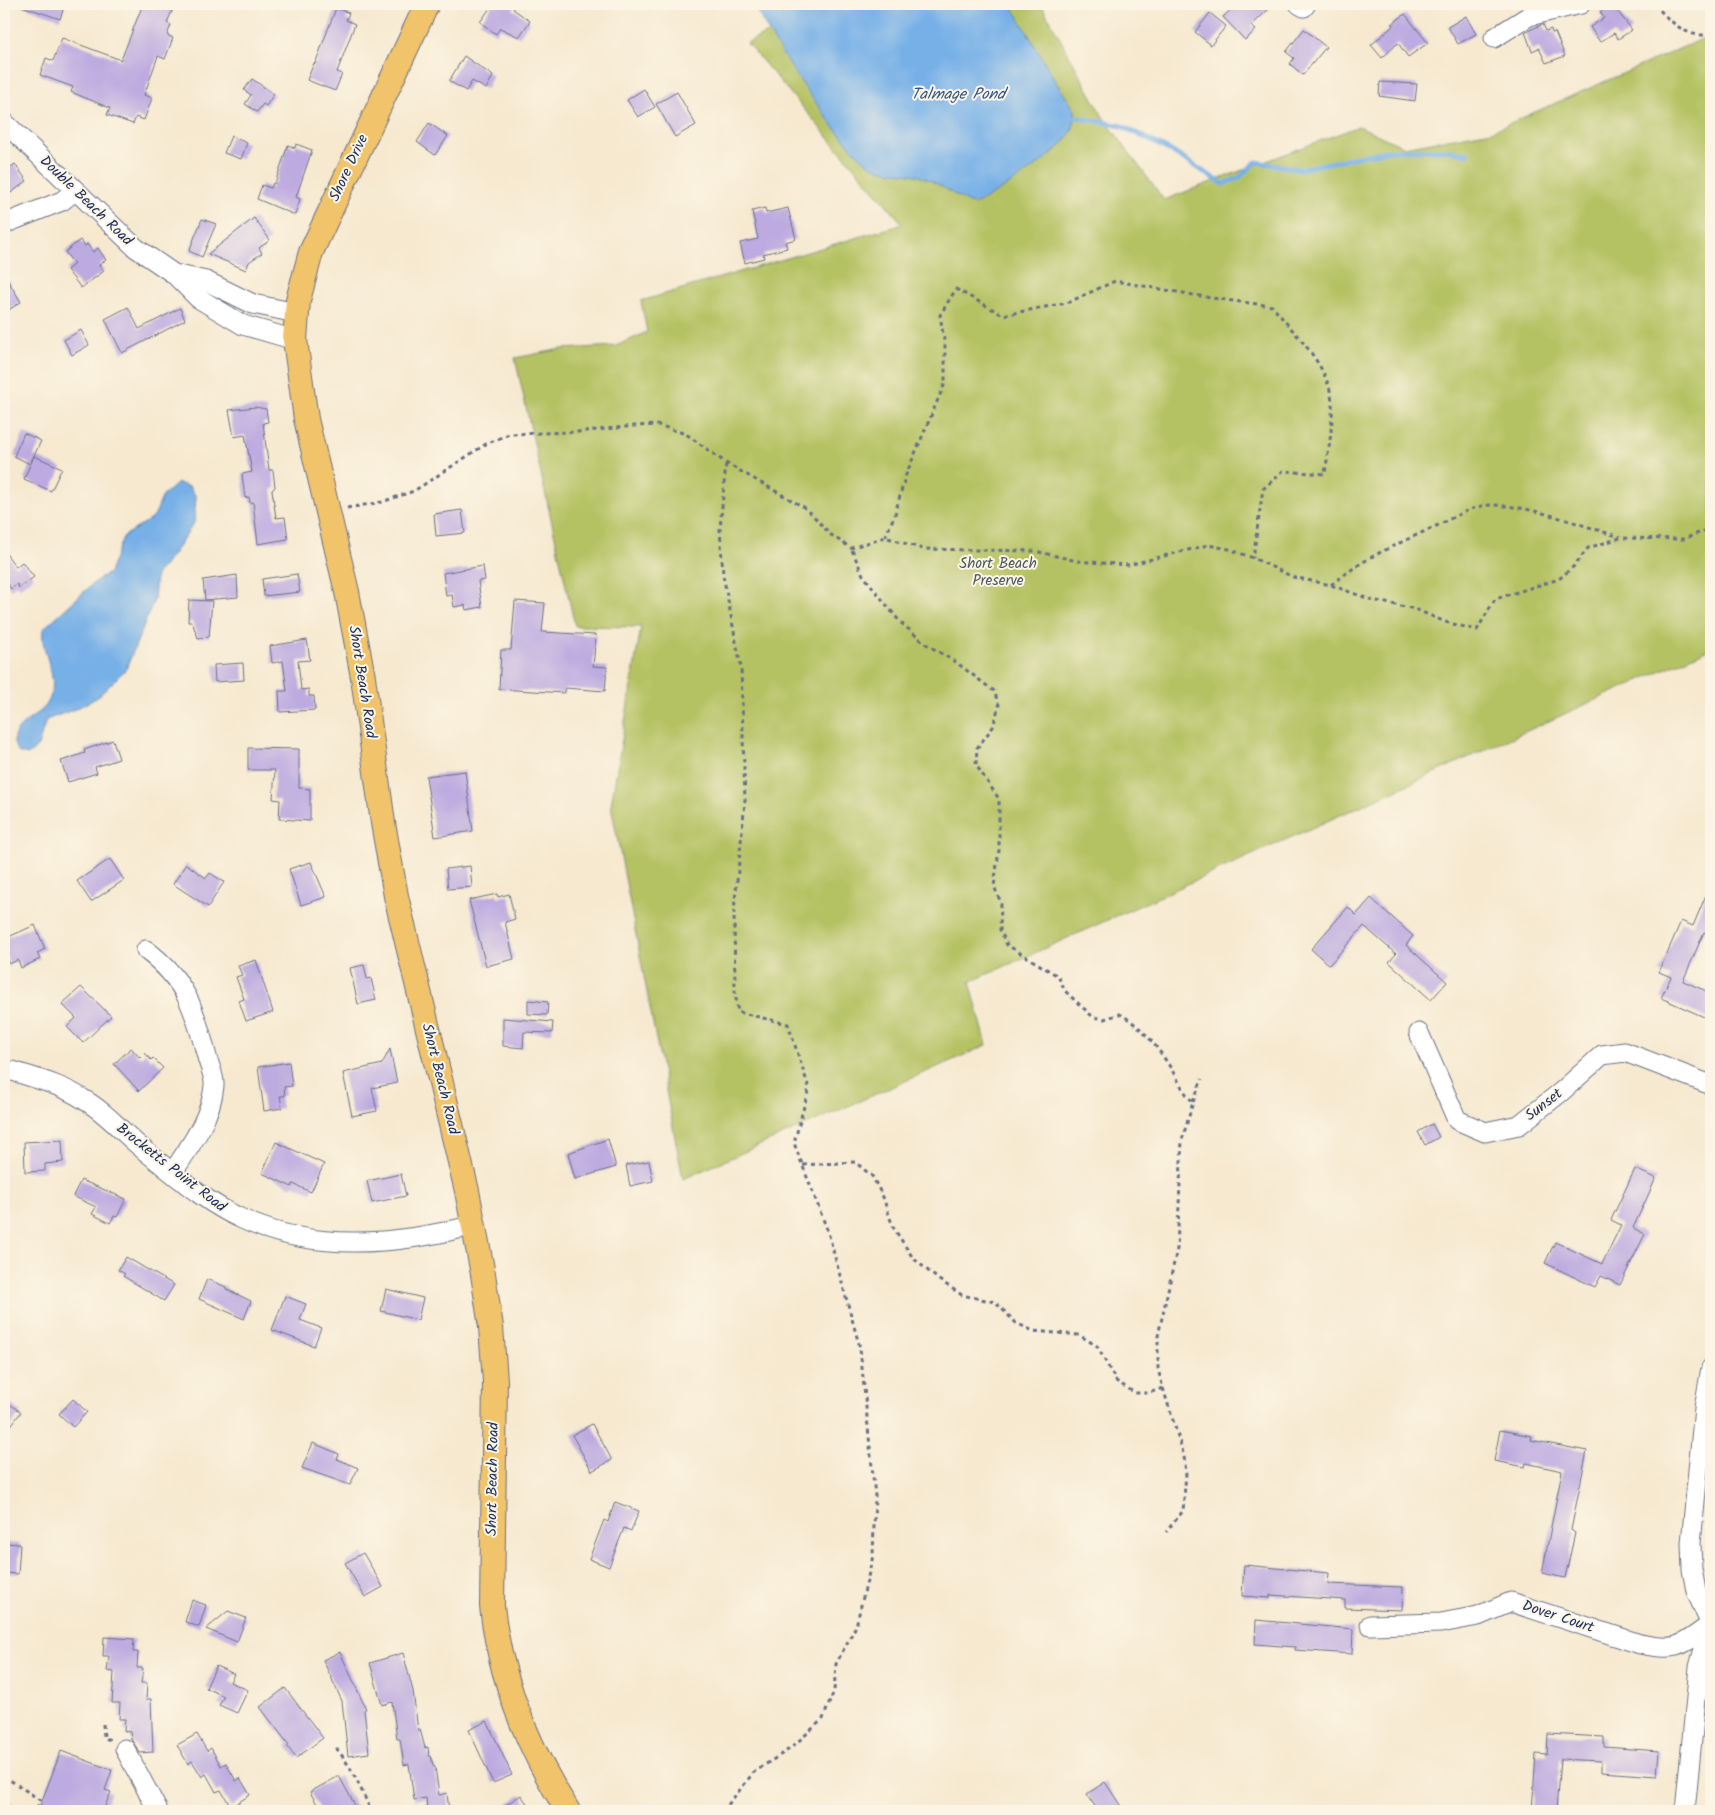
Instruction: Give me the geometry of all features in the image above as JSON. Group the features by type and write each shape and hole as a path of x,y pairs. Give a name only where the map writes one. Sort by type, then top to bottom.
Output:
{"main road":[{"name":"Shore Drive","path":"295,340 296,313 303,277 311,252 427,4"},
{"name":"Short Beach Road","path":"295,340 306,419 347,592 363,678 383,823 396,896 474,1225 491,1327 494,1365 492,1606 495,1639 504,1676 519,1718 539,1761 568,1811"}],"street":[{"path":"1494,38 1529,16 1581,4"},
{"name":"Double Beach Road","path":"4,122 136,248 174,274 198,298 243,325 295,340"},
{"path":"4,224 56,204 75,191"},
{"name":"Double Beach Road","path":"174,274 206,281 253,304 296,313"},
{"path":"146,950 165,964 185,990 201,1032 214,1085 208,1114 173,1172"},
{"name":"Sunset","path":"1419,1033 1457,1120 1486,1132 1519,1125 1562,1092 1602,1056 1625,1052 1711,1085"},
{"name":"Brocketts Point Road","path":"7,1072 54,1084 84,1099 143,1150 209,1200 239,1218 266,1229 304,1239 342,1243 376,1241 452,1231 474,1225"},
{"path":"1685,1811 1699,1667 1711,1625 1696,1591 1692,1569 1691,1544 1704,1408 1711,1368"},
{"name":"Dover Court","path":"1370,1624 1441,1623 1478,1616 1511,1602 1548,1612 1640,1644 1662,1648 1681,1646 1711,1625"},
{"path":"125,1749 158,1811"}],"path":[{"path":"1655,4 1670,21 1693,35 1704,36 1711,33"},
{"path":"885,537 895,514 905,478 945,383 945,346 940,315 956,289 1003,315 1067,303 1115,281 1211,298 1272,306 1316,359 1330,388 1332,418 1325,474 1283,471 1263,489 1254,558"},
{"path":"328,512 382,502 414,491 486,444 508,434 577,432 635,426 658,426 686,434 726,462 807,509 831,535 851,548 863,575 900,622 926,644 957,663 994,691 999,705 993,727 977,748 976,765 999,799 999,850 994,886 1001,903 1000,930 1008,945 1058,976 1065,991 1093,1017 1104,1019 1120,1014 1133,1022 1159,1049 1184,1093 1193,1102"},
{"path":"723,1811 754,1772 791,1748 823,1719 834,1691 836,1664 856,1626 873,1556 875,1496 860,1348 828,1232 794,1143 809,1088 788,1024 767,1017 738,1012 735,992 734,910 745,802 741,668 723,575 720,529 726,462"},
{"path":"1331,585 1352,567 1382,550 1471,509 1493,505 1540,513 1620,538 1684,539 1711,528"},
{"path":"851,548 885,537 923,549 1035,551 1077,561 1128,565 1208,544 1254,558 1293,577 1331,585 1372,600 1415,610 1445,622 1478,630 1495,599 1559,579 1574,566 1588,548 1620,538"},
{"path":"1166,1532 1183,1511 1186,1473 1184,1456 1158,1369 1158,1336 1177,1249 1182,1140 1202,1079"},
{"path":"803,1165 855,1162 872,1176 883,1197 893,1227 914,1258 939,1280 962,1295 995,1302 1016,1323 1033,1331 1079,1335 1097,1346 1116,1381 1135,1392 1150,1393 1163,1388"},
{"path":"336,1748 346,1759 363,1790 371,1811"},
{"path":"4,1776 40,1800 36,1811"}],"green space":[{"name":"Short Beach Preserve","path":"826,4 1041,4 1103,117 1164,200 1359,126 1404,147 1492,131 1711,35 1711,648 970,982 987,1045 683,1179 611,805 641,627 575,626 515,358 562,349 616,346 647,332 641,301 903,224 747,43"}],"sand":[{"path":"4,1791 6,1794 15,1811 4,1811"}],"water":[{"name":"Talmage Pond","path":"754,4 1011,4 1056,82 1075,110 1073,127 1064,142 1035,167 975,204 969,203 923,177 877,168 859,155 825,116 789,65"},
{"path":"178,483 190,487 196,497 194,523 174,553 156,575 154,600 126,669 98,697 75,709 46,720 38,746 28,755 19,753 14,744 17,730 47,704 53,685 44,647 43,629 97,580 109,573 123,537 154,517 163,495"}],"building":[{"path":"23,4 65,4 60,19 22,6"},
{"path":"143,4 175,4 167,23 171,25 167,35 173,38 165,59 158,56 144,95 152,98 144,120 136,117 133,124 107,115 110,108 71,92 73,87 40,75 46,58 53,61 62,38 121,60"},
{"path":"493,4 517,4 513,9 530,21 519,37 500,28 496,34 480,22"},
{"path":"1237,4 1274,4 1251,26 1256,30 1245,40 1223,17"},
{"path":"1612,4 1632,30 1618,39 1614,33 1600,42 1590,27 1604,18 1600,12"},
{"path":"336,8 349,13 346,20 355,24 337,72 342,74 335,91 307,80"},
{"path":"1210,13 1226,26 1211,45 1195,32"},
{"path":"1405,14 1428,43 1408,57 1398,43 1382,58 1371,45"},
{"path":"1466,16 1476,34 1458,44 1448,27"},
{"path":"1543,24 1546,31 1551,29 1552,33 1555,32 1565,56 1546,63 1539,48 1532,51 1525,32"},
{"path":"1304,29 1326,47 1303,75 1290,64 1294,58 1286,52"},
{"path":"464,56 493,76 486,89 472,81 466,91 449,81"},
{"path":"252,79 274,94 266,106 263,104 257,112 245,104 251,95 244,90"},
{"path":"1380,82 1417,84 1415,101 1379,96"},
{"path":"644,89 655,107 638,117 627,100"},
{"path":"677,92 696,125 675,137 656,104"},
{"path":"429,123 448,136 435,155 417,142"},
{"path":"231,136 247,143 241,159 224,153"},
{"path":"296,144 312,150 296,197 300,199 295,215 257,199 262,185 271,188 273,183 275,183 288,145 295,148"},
{"path":"15,164 27,181 4,198 4,172"},
{"path":"765,208 766,213 788,208 796,239 785,242 787,248 763,254 764,258 745,263 740,243 758,239 752,211"},
{"path":"254,218 270,240 259,248 262,253 249,262 246,270 208,254"},
{"path":"202,219 216,224 202,257 189,251"},
{"path":"80,240 85,246 87,244 93,252 98,248 106,260 99,265 104,271 81,288 67,270 74,264 65,252"},
{"path":"4,274 21,302 4,313"},
{"path":"128,307 139,329 180,308 185,320 122,353 105,319"},
{"path":"81,330 89,345 72,355 64,340"},
{"path":"255,407 266,409 268,422 263,423 269,470 273,470 275,487 272,490 276,518 285,517 288,539 258,544 253,502 250,503 249,497 245,498 242,474 252,472 245,435 234,437 229,410"},
{"path":"24,433 41,441 30,464 14,456"},
{"path":"34,456 62,468 51,491 24,479"},
{"path":"462,510 465,533 436,536 434,514"},
{"path":"4,551 16,567 22,562 34,577 19,588 17,584 11,589 4,579"},
{"path":"483,566 485,580 478,581 482,607 466,610 465,605 454,607 452,595 446,596 443,573"},
{"path":"297,574 300,592 264,596 262,579"},
{"path":"237,575 238,597 205,600 203,580"},
{"path":"189,600 212,601 209,637 198,638 192,622 188,622"},
{"path":"515,601 545,603 542,632 596,635 593,666 607,667 605,691 565,688 565,693 499,689 501,650 511,650"},
{"path":"307,640 310,660 298,661 301,690 309,689 309,696 314,696 315,710 280,712 279,691 287,691 283,661 272,663 270,646"},
{"path":"243,663 244,680 215,682 214,665"},
{"path":"113,740 119,759 95,767 97,773 68,782 61,761 85,753 84,750"},
{"path":"248,748 299,749 299,788 310,789 310,821 279,819 280,800 273,799 275,770 248,770"},
{"path":"465,771 473,831 435,837 426,776"},
{"path":"110,859 124,880 91,902 77,881"},
{"path":"311,862 326,897 301,905 289,869"},
{"path":"186,864 206,878 210,873 224,882 208,907 173,884"},
{"path":"470,866 472,887 448,889 446,869"},
{"path":"1711,883 1711,935 1704,932 1683,981 1711,993 1711,1020 1661,998 1671,977 1659,972 1681,921 1693,926"},
{"path":"497,894 498,897 509,894 515,919 505,922 514,959 486,966 469,900"},
{"path":"1371,898 1413,936 1406,945 1447,982 1431,1000 1389,962 1396,954 1364,926 1329,965 1311,949 1348,907 1356,915"},
{"path":"35,925 45,949 37,953 40,959 21,968 18,960 9,964 4,951 4,939"},
{"path":"256,960 273,1012 246,1021 239,1001 244,999 236,977 242,975 238,966"},
{"path":"364,965 367,979 371,978 376,1000 358,1004 350,968"},
{"path":"81,987 111,1016 83,1043 67,1027 76,1018 62,1004"},
{"path":"528,1000 548,1002 547,1015 528,1014"},
{"path":"503,1018 553,1022 552,1033 524,1032 523,1048 503,1046"},
{"path":"131,1048 140,1058 145,1053 151,1060 153,1058 163,1068 139,1091 114,1064"},
{"path":"390,1049 397,1083 372,1088 377,1111 352,1116 343,1073 382,1064"},
{"path":"289,1062 292,1086 284,1087 285,1096 280,1096 282,1108 264,1111 258,1067"},
{"path":"1432,1124 1439,1137 1425,1145 1418,1132"},
{"path":"608,1139 616,1167 575,1179 568,1153"},
{"path":"62,1140 63,1162 45,1164 45,1171 25,1172 24,1142"},
{"path":"276,1142 324,1164 311,1192 293,1184 292,1187 262,1173"},
{"path":"649,1161 653,1181 630,1186 626,1165"},
{"path":"1635,1169 1656,1178 1633,1228 1645,1234 1620,1285 1601,1276 1595,1287 1545,1263 1555,1242 1602,1264 1621,1225 1611,1220"},
{"path":"401,1174 406,1196 372,1203 367,1181"},
{"path":"81,1180 126,1199 117,1217 114,1216 110,1223 92,1214 96,1207 73,1196"},
{"path":"126,1257 174,1285 164,1301 123,1276 125,1274 118,1270"},
{"path":"207,1279 251,1301 244,1319 199,1299"},
{"path":"386,1289 423,1298 418,1320 381,1311"},
{"path":"285,1296 306,1304 300,1320 321,1328 314,1346 272,1330"},
{"path":"73,1399 87,1412 73,1427 59,1414"},
{"path":"10,1404 21,1412 4,1435 4,1412"},
{"path":"592,1424 612,1460 592,1471 572,1435"},
{"path":"1500,1430 1532,1436 1531,1440 1587,1451 1571,1530 1575,1533 1565,1578 1542,1573 1562,1471 1526,1463 1525,1467 1494,1461"},
{"path":"313,1443 339,1454 337,1459 358,1468 350,1485 302,1468"},
{"path":"615,1502 639,1511 631,1531 624,1528 609,1567 589,1559 604,1520 608,1522"},
{"path":"4,1543 20,1544 18,1574 4,1573"},
{"path":"363,1553 383,1587 365,1597 345,1563"},
{"path":"1244,1565 1329,1573 1328,1584 1403,1587 1402,1610 1345,1608 1345,1600 1270,1595 1270,1598 1242,1596"},
{"path":"192,1600 206,1605 199,1627 185,1622"},
{"path":"228,1611 246,1618 237,1642 206,1629"},
{"path":"1256,1620 1353,1629 1352,1654 1295,1650 1295,1647 1255,1644"},
{"path":"104,1637 134,1639 133,1652 138,1652 137,1668 143,1668 141,1683 147,1683 146,1699 151,1699 153,1752 140,1753 131,1739 130,1732 124,1731 125,1719 119,1719 120,1703 112,1703 114,1672 107,1671 109,1656 103,1656"},
{"path":"340,1652 366,1709 364,1710 369,1753 348,1756 342,1701 323,1660"},
{"path":"403,1653 413,1691 418,1730 420,1729 425,1748 428,1747 429,1756 431,1756 433,1766 435,1767 439,1795 447,1793 449,1811 427,1811 426,1798 414,1800 409,1764 404,1765 400,1739 397,1739 392,1702 382,1705 370,1663"},
{"path":"216,1666 234,1674 230,1682 248,1690 237,1713 219,1705 224,1696 206,1688"},
{"path":"285,1688 323,1738 296,1758 287,1746 289,1745 260,1707"},
{"path":"487,1721 512,1775 493,1783 469,1730"},
{"path":"197,1734 207,1751 211,1748 221,1766 226,1763 236,1781 240,1778 250,1795 231,1807 221,1790 216,1792 206,1774 202,1777 192,1761 188,1764 177,1745"},
{"path":"1548,1734 1604,1737 1604,1747 1659,1751 1657,1776 1601,1772 1601,1761 1560,1759 1556,1811 1532,1811 1536,1754 1547,1755"},
{"path":"61,1751 112,1770 105,1790 111,1792 103,1811 38,1811"},
{"path":"339,1776 358,1811 321,1811 310,1792"},
{"path":"1105,1782 1124,1811 1098,1811 1087,1794"},
{"path":"521,1795 532,1811 496,1811"}],"waterway":[{"path":"1076,117 1122,126 1171,151 1223,184 1239,178 1256,162 1300,169 1390,150 1446,150 1468,154"}]}
